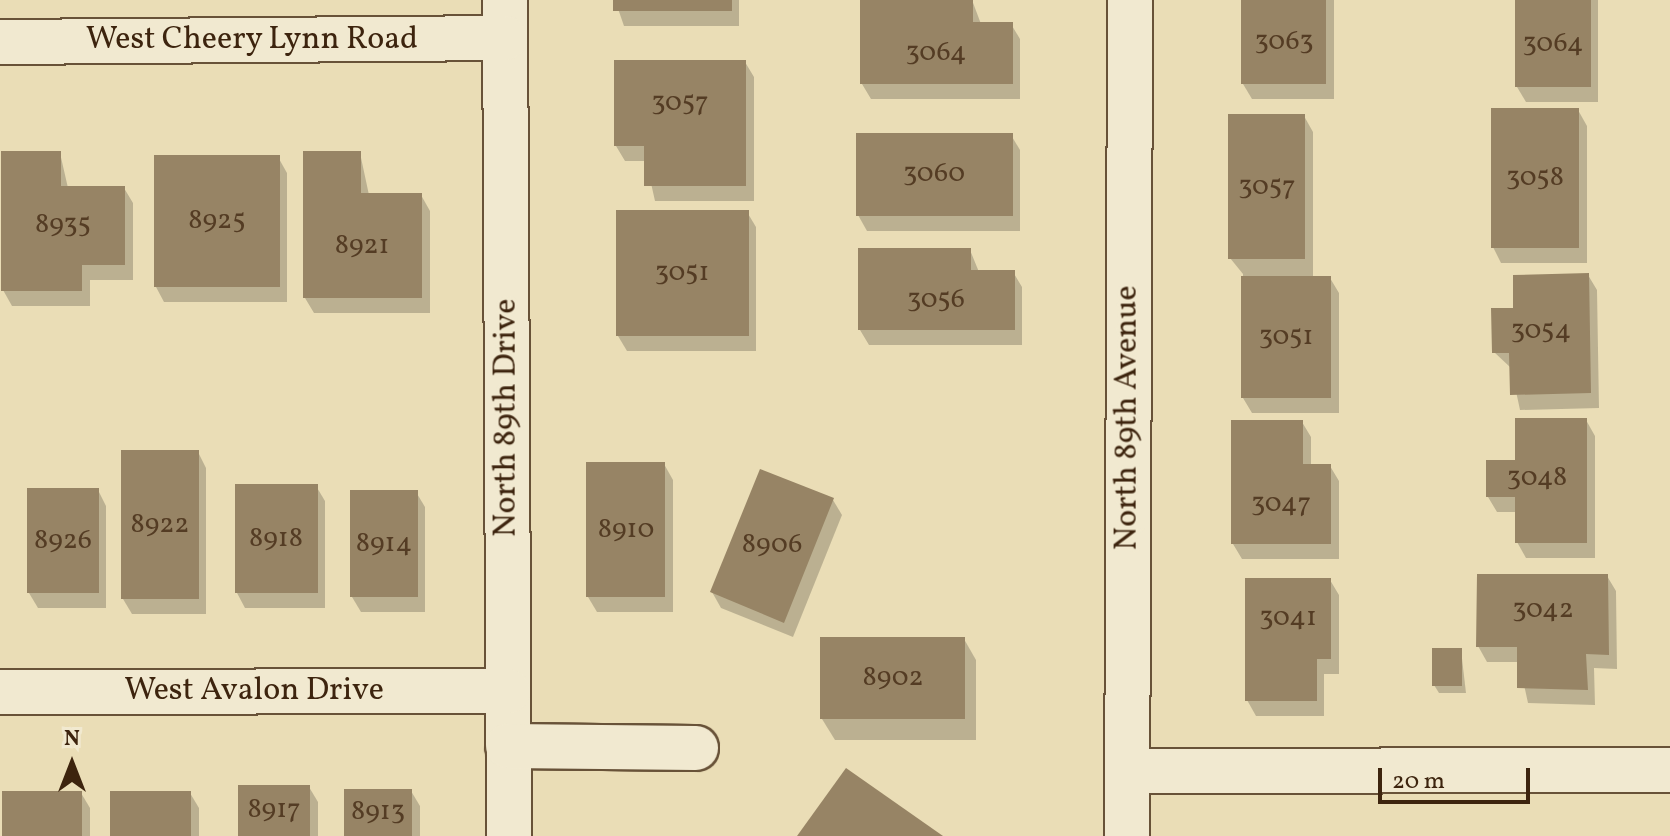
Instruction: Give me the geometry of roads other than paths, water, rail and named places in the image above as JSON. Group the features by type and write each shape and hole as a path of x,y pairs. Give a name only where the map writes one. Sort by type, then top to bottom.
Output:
{"street":[{"name":"North 89th Avenue","path":"1127,836 1130,0"},
{"name":"West Cheery Lynn Road","path":"0,42 505,19"},
{"name":"North 89th Drive","path":"505,19 509,836"},
{"name":"West Avalon Drive","path":"0,692 508,691"},
{"path":"508,746 696,748"},
{"path":"1127,771 1670,770"}]}
